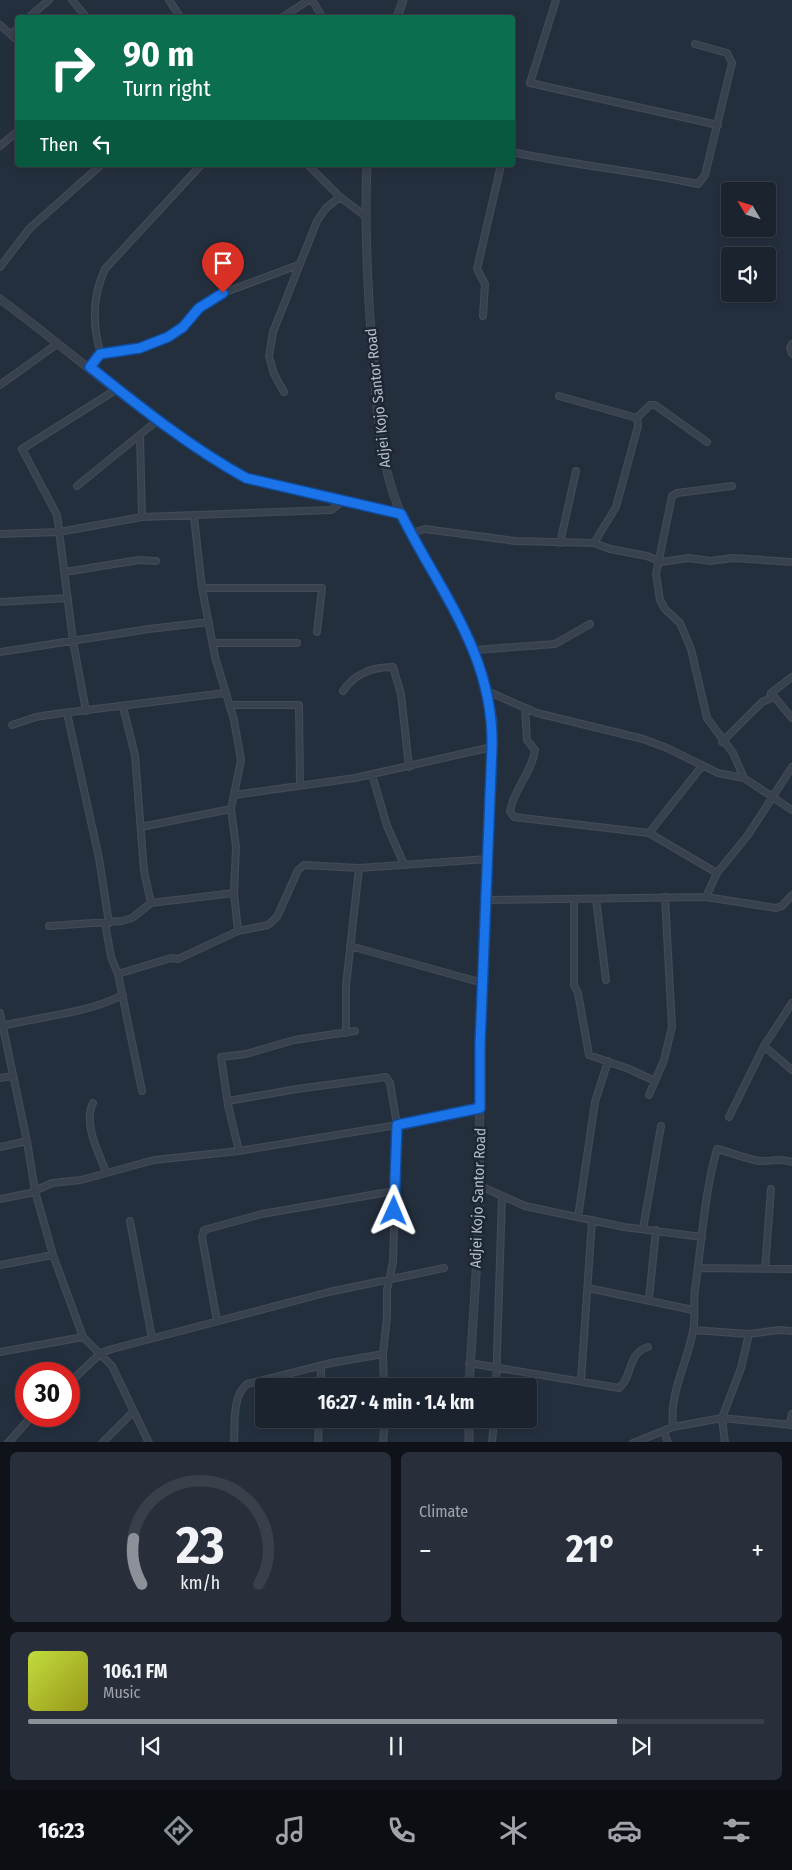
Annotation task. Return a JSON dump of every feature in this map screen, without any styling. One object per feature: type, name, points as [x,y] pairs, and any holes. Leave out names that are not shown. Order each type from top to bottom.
[{"type":"street","points":[[32,15],[50,0]]},
{"type":"street","points":[[72,0],[84,15]]},
{"type":"street","points":[[169,0],[179,15]]},
{"type":"street","points":[[286,15],[310,0],[321,15]]},
{"type":"street","points":[[398,15],[403,0]]},
{"type":"street","points":[[556,0],[530,83],[718,125]]},
{"type":"street","points":[[0,25],[15,38]]},
{"type":"street","points":[[11,34],[15,31]]},
{"type":"street","points":[[515,153],[635,171],[698,184],[705,175],[732,63],[727,53],[695,44]]},
{"type":"street","points":[[0,146],[15,134]]},
{"type":"street","points":[[0,267],[30,228],[99,167]]},
{"type":"street","points":[[100,354],[93,311],[98,283],[105,270],[199,167]]},
{"type":"street","points":[[310,167],[340,197],[364,215]]},
{"type":"street","name":"Adjei Kojo Santor Road","points":[[367,167],[364,215],[366,283],[379,428],[386,471],[401,514],[475,650],[488,692],[493,721],[483,983],[480,1186],[469,1378]]},
{"type":"street","points":[[483,316],[485,284],[477,269],[501,167]]},
{"type":"street","points":[[284,392],[274,374],[269,356],[273,332],[317,221],[326,208],[340,197]]},
{"type":"street","points":[[90,367],[100,354],[140,348],[168,337],[183,327],[199,308],[223,293],[298,265]]},
{"type":"street","points":[[0,299],[158,420],[225,466],[246,478],[401,514]]},
{"type":"street","points":[[0,385],[57,344]]},
{"type":"street","points":[[792,344],[790,348],[792,354]]},
{"type":"street","points":[[86,711],[73,641],[57,515],[22,449],[117,389]]},
{"type":"street","points":[[559,396],[637,418]]},
{"type":"street","points":[[637,418],[650,405],[655,405],[707,442]]},
{"type":"street","points":[[594,543],[616,507],[638,426],[637,418]]},
{"type":"street","points":[[77,486],[158,420]]},
{"type":"street","points":[[140,435],[142,517]]},
{"type":"street","points":[[560,544],[576,471]]},
{"type":"street","points":[[732,486],[677,492],[672,496],[661,562],[656,574],[660,600],[665,609],[686,633],[707,718],[722,742],[733,754],[744,778],[792,810]]},
{"type":"street","points":[[0,534],[59,532],[142,517],[331,510],[343,501]]},
{"type":"street","points":[[194,516],[208,622],[225,693],[234,720],[241,760],[231,809],[236,847],[234,893],[238,931]]},
{"type":"street","points":[[411,533],[425,530],[515,542],[594,543],[610,549],[647,556],[661,562],[689,558],[710,561],[733,558],[792,562]]},
{"type":"street","points":[[65,572],[139,560],[156,561]]},
{"type":"street","points":[[202,588],[322,588],[317,632]]},
{"type":"street","points":[[0,602],[68,598]]},
{"type":"street","points":[[0,652],[208,622]]},
{"type":"street","points":[[475,650],[555,644],[590,624]]},
{"type":"street","points":[[213,644],[296,643]]},
{"type":"street","points":[[343,691],[357,676],[370,669],[393,667],[401,694],[409,767]]},
{"type":"street","points":[[722,742],[759,704],[769,699],[771,693],[792,677]]},
{"type":"street","points":[[488,692],[525,708],[643,739],[702,766],[732,777],[744,778]]},
{"type":"street","points":[[12,725],[36,717],[225,693]]},
{"type":"street","points":[[771,693],[792,718]]},
{"type":"street","points":[[229,705],[299,705],[300,784]]},
{"type":"street","points":[[123,707],[135,755],[144,871],[151,903]]},
{"type":"street","points":[[525,708],[527,740],[535,750],[534,760],[512,803],[510,811],[514,817],[649,833],[717,873]]},
{"type":"street","points":[[67,713],[99,858],[111,956],[123,995],[142,1091]]},
{"type":"street","points":[[234,795],[372,774],[492,747]]},
{"type":"street","points":[[649,833],[702,766]]},
{"type":"street","points":[[706,897],[717,873],[748,835],[792,767]]},
{"type":"street","points":[[372,774],[387,826],[404,864]]},
{"type":"street","points":[[142,827],[231,809]]},
{"type":"street","points":[[118,974],[171,958],[178,959],[238,931],[272,922],[277,917],[298,870],[304,865],[359,868],[487,859]]},
{"type":"street","points":[[346,1033],[346,986],[359,868]]},
{"type":"street","points":[[49,926],[107,923],[132,918],[151,903],[234,893]]},
{"type":"street","points":[[486,900],[706,897],[776,908],[782,906],[792,896]]},
{"type":"street","points":[[649,1095],[664,1060],[672,1027],[665,897]]},
{"type":"street","points":[[574,899],[574,986],[578,993],[589,1055],[654,1081]]},
{"type":"street","points":[[596,899],[606,980]]},
{"type":"street","points":[[350,946],[483,983]]},
{"type":"street","points":[[2,1026],[21,1020],[86,1010],[100,1006],[123,995]]},
{"type":"street","points":[[729,1117],[764,1046],[792,1002]]},
{"type":"street","points":[[0,1014],[27,1141],[34,1191],[53,1256],[83,1337],[101,1353],[120,1380],[133,1412],[149,1442]]},
{"type":"street","points":[[240,1150],[228,1101],[222,1057],[246,1054],[294,1040],[346,1033],[355,1030]]},
{"type":"street","points":[[764,1046],[792,1070]]},
{"type":"street","points":[[578,1217],[595,1102],[608,1061]]},
{"type":"street","points":[[0,1078],[12,1076]]},
{"type":"street","points":[[228,1101],[297,1089],[386,1077],[390,1083],[397,1125],[393,1256],[389,1279],[383,1354],[384,1378]]},
{"type":"street","points":[[93,1103],[89,1112],[89,1122],[106,1172]]},
{"type":"street","points":[[0,1199],[34,1191],[52,1184],[81,1180],[106,1172],[170,1158],[240,1150],[397,1125],[480,1108]]},
{"type":"street","points":[[643,1229],[661,1126]]},
{"type":"street","points":[[0,1148],[27,1141]]},
{"type":"street","points":[[673,1427],[673,1401],[694,1330],[693,1310],[707,1183],[716,1149],[750,1159],[763,1161],[779,1158],[792,1162]]},
{"type":"street","points":[[480,1186],[525,1206],[624,1227],[702,1237]]},
{"type":"street","points":[[765,1269],[771,1189]]},
{"type":"street","points":[[216,1322],[202,1237],[204,1230],[262,1214],[394,1191]]},
{"type":"street","points":[[496,1378],[502,1196]]},
{"type":"street","points":[[581,1381],[592,1220]]},
{"type":"street","points":[[130,1221],[152,1338]]},
{"type":"street","points":[[649,1299],[656,1230]]},
{"type":"street","points":[[0,1265],[53,1256]]},
{"type":"street","points":[[80,1373],[101,1353],[152,1338],[329,1292],[444,1268]]},
{"type":"street","points":[[699,1268],[792,1269]]},
{"type":"street","points":[[588,1288],[649,1299],[693,1310]]},
{"type":"street","points":[[694,1330],[750,1334],[779,1330],[792,1331]]},
{"type":"street","points":[[725,1442],[722,1418],[741,1368],[750,1334]]},
{"type":"street","points":[[0,1352],[83,1337]]},
{"type":"street","points":[[469,1363],[618,1388],[623,1384],[637,1353],[648,1347]]},
{"type":"street","points":[[234,1442],[237,1401],[241,1389],[248,1384],[321,1366],[383,1354]]},
{"type":"street","points":[[320,1378],[321,1366]]},
{"type":"street","points":[[102,1442],[133,1412]]},
{"type":"street","points":[[633,1442],[664,1432],[673,1427],[722,1418],[790,1425],[792,1414]]},
{"type":"street","points":[[8,1442],[22,1427]]},
{"type":"street","points":[[318,1442],[319,1428]]},
{"type":"street","points":[[384,1428],[384,1442]]},
{"type":"street","points":[[469,1428],[469,1442]]},
{"type":"street","points":[[492,1442],[493,1428]]},
{"type":"street","points":[[664,1432],[668,1442]]},
{"type":"route","points":[[223,293],[199,308],[183,327],[168,337],[140,348],[100,354],[90,367],[158,420],[225,466],[246,478],[401,514],[475,650],[486,681],[493,721],[480,1045],[480,1108],[397,1125],[394,1211]]}]
